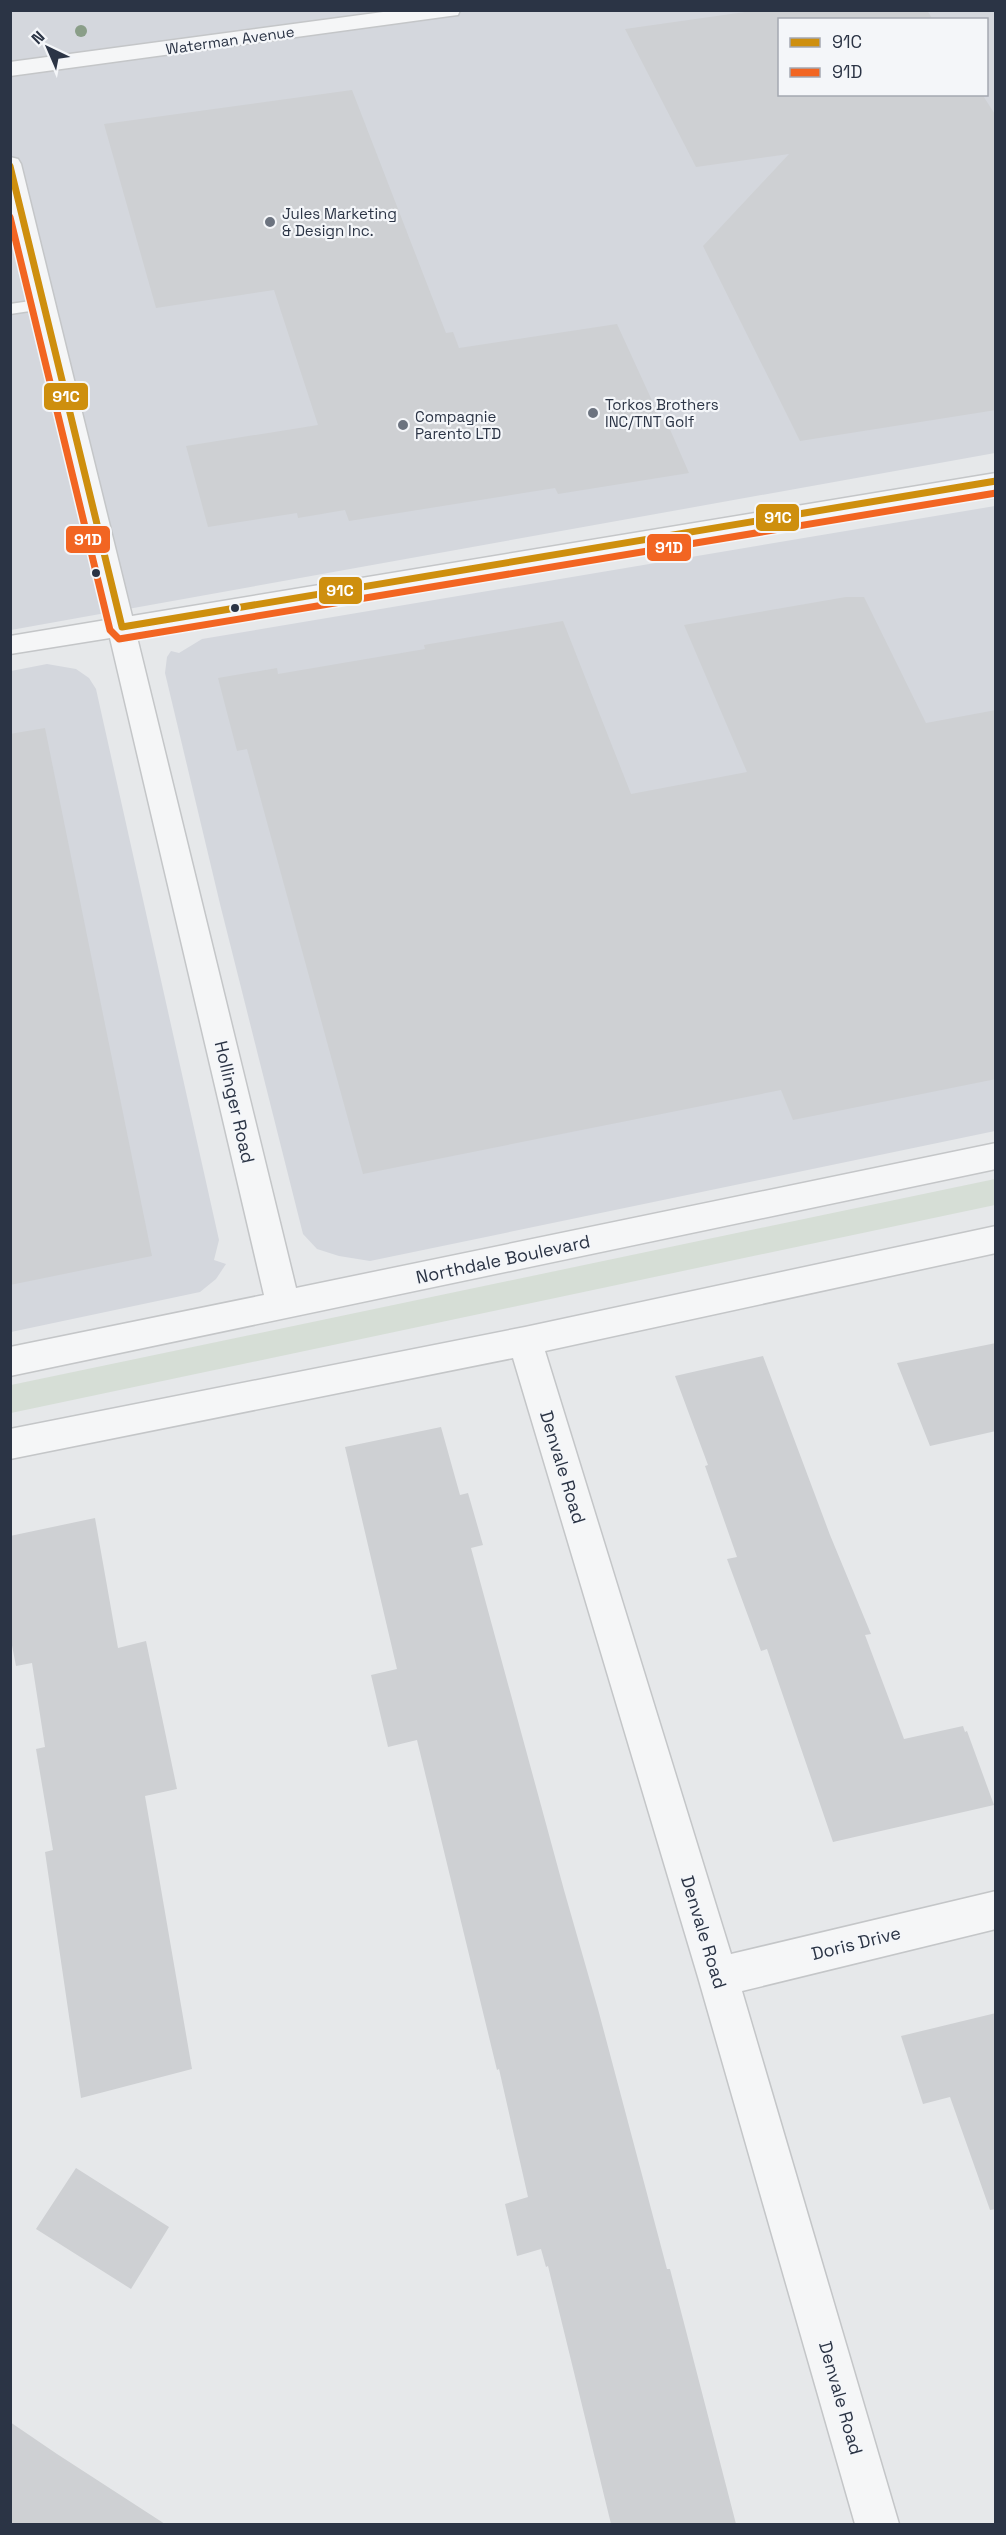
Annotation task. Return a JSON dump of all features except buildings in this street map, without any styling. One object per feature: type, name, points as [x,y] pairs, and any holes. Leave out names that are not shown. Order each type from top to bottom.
[{"type":"street","name":"Waterman Avenue","points":[[10,69],[450,10]]},
{"type":"street","name":"Hollinger Road","points":[[10,164],[283,1305]]},
{"type":"street","points":[[10,645],[996,481]]},
{"type":"street","name":"Northdale Boulevard","points":[[10,1362],[996,1156]]},
{"type":"street","points":[[10,1444],[525,1341],[996,1239]]},
{"type":"street","name":"Denvale Road","points":[[525,1341],[718,1977],[878,2524]]},
{"type":"street","name":"Doris Drive","points":[[718,1977],[996,1910]]},
{"type":"lane","points":[[10,309],[45,304]]},
{"type":"shaded area","points":[[11,11],[995,11],[995,453],[11,630]]},
{"type":"shaded area","points":[[995,506],[995,1131],[370,1261],[339,1256],[317,1249],[303,1234],[220,904],[165,673],[167,657],[171,651],[179,653],[202,639]]},
{"type":"shaded area","points":[[47,664],[76,669],[89,678],[96,689],[219,1240],[214,1260],[226,1264],[216,1279],[200,1292],[11,1332],[11,671]]},
{"type":"shaded area","points":[[995,1179],[995,1205],[11,1413],[11,1385]]},
{"type":"transit line","name":"91C","points":[[10,166],[122,627]]},
{"type":"transit line","name":"91D","points":[[10,217],[110,630],[119,639],[996,493]]},
{"type":"transit line","name":"91C","points":[[122,627],[996,481]]},
{"type":"place","name":"Jules Marketing & Design Inc.","points":[[270,222]]},
{"type":"place","name":"Torkos Brothers INC/TNT Golf","points":[[593,413]]},
{"type":"place","name":"Compagnie Parento LTD","points":[[403,425]]}]
